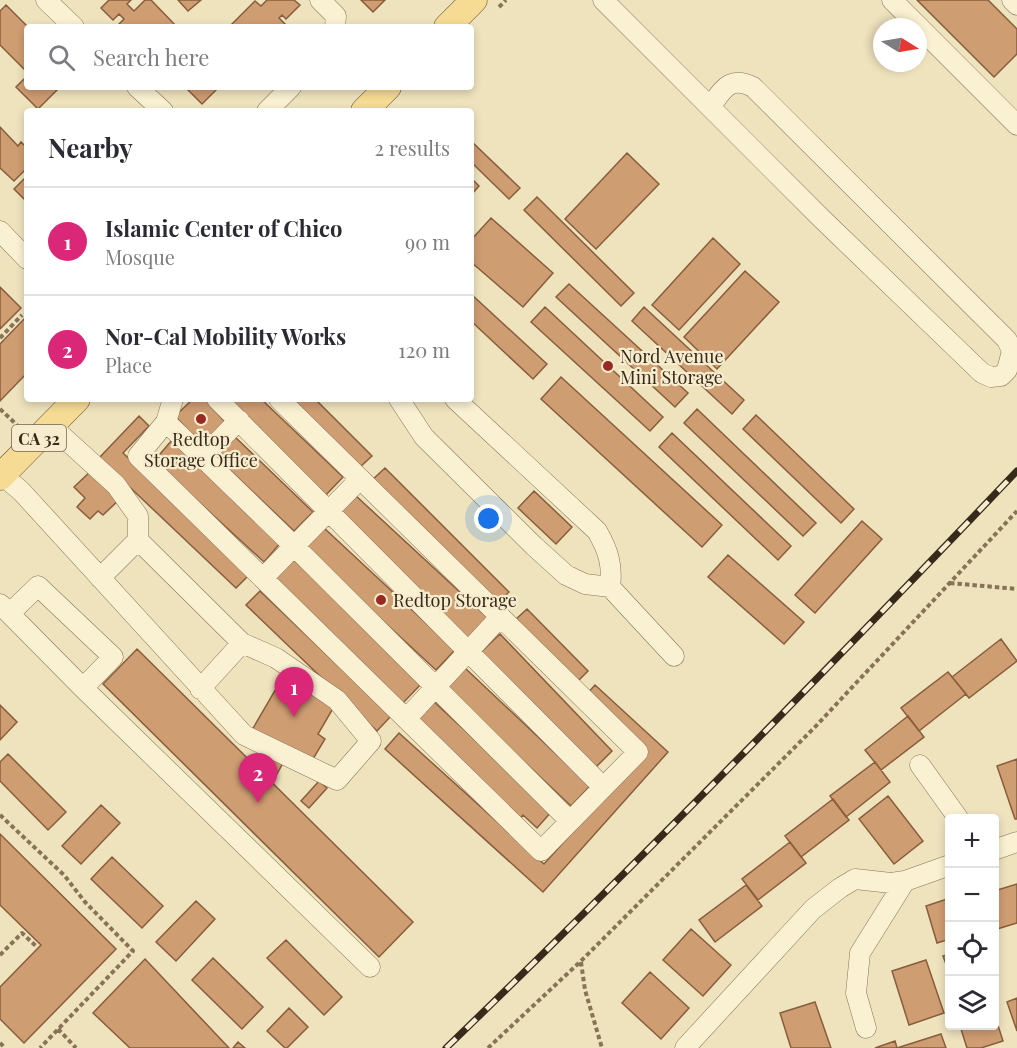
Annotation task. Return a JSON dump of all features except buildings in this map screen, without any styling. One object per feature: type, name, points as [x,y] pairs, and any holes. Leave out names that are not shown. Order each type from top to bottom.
[{"type":"main road","points":[[450,24],[474,0]]},
{"type":"main road","points":[[366,108],[381,90]]},
{"type":"main road","name":"CA 32","points":[[1,476],[74,402]]},
{"type":"lane","points":[[46,0],[71,24]]},
{"type":"lane","points":[[320,0],[336,16],[335,24]]},
{"type":"lane","points":[[603,0],[710,107],[829,226],[982,373],[991,377],[1001,376],[1007,370],[1012,351],[1007,340],[753,87],[743,82],[734,82],[726,86],[710,107]]},
{"type":"lane","points":[[892,0],[1017,125]]},
{"type":"lane","points":[[1012,0],[1017,4]]},
{"type":"lane","points":[[140,90],[160,108]]},
{"type":"lane","points":[[270,108],[288,90]]},
{"type":"lane","points":[[0,231],[24,256]]},
{"type":"lane","points":[[172,402],[166,422],[138,456],[541,851],[638,752],[282,402]]},
{"type":"lane","points":[[220,402],[603,787]]},
{"type":"lane","points":[[401,402],[424,437],[558,568],[566,575],[585,584],[610,587],[674,656]]},
{"type":"lane","points":[[458,402],[597,531],[607,549],[612,572],[610,587]]},
{"type":"lane","points":[[203,457],[239,420]]},
{"type":"lane","points":[[166,422],[570,821]]},
{"type":"lane","points":[[51,426],[116,485],[138,516],[138,540],[100,578]]},
{"type":"lane","points":[[1,476],[21,491],[244,735],[337,780],[370,741],[337,700],[276,658],[242,643],[138,540]]},
{"type":"lane","points":[[263,578],[360,479]]},
{"type":"lane","points":[[83,688],[113,657],[38,586],[5,608],[83,688],[370,967]]},
{"type":"lane","points":[[406,719],[500,617]]},
{"type":"lane","points":[[200,689],[242,643]]},
{"type":"lane","points":[[920,765],[954,814]]},
{"type":"lane","points":[[999,848],[1017,842]]},
{"type":"lane","points":[[687,1047],[813,909],[840,888],[855,879],[891,883],[905,881],[945,867]]},
{"type":"lane","points":[[866,1028],[856,993],[860,953],[905,881]]},
{"type":"path","points":[[499,7],[507,0]]},
{"type":"path","points":[[0,338],[22,315]]},
{"type":"path","points":[[0,409],[17,425]]},
{"type":"path","points":[[488,1048],[580,962],[814,728],[1017,511]]},
{"type":"path","points":[[950,583],[1017,589]]},
{"type":"path","points":[[0,815],[64,875],[85,902],[133,951],[40,1048]]},
{"type":"path","points":[[0,955],[22,933],[38,948]]},
{"type":"path","points":[[580,962],[585,990],[602,1048]]},
{"type":"path","points":[[58,1029],[76,1048]]},
{"type":"path","points":[[0,1043],[5,1048]]},
{"type":"railway","points":[[446,1048],[734,762],[1017,471]]},
{"type":"place","name":"Nord Avenue Mini Storage","points":[[608,366]]},
{"type":"place","name":"Redtop Storage Office","points":[[201,419]]},
{"type":"place","name":"Redtop Storage","points":[[381,600]]},
{"type":"place","name":"Islamic Center of Chico","points":[[294,717]]},
{"type":"place","name":"Nor-Cal Mobility Works","points":[[258,803]]}]
